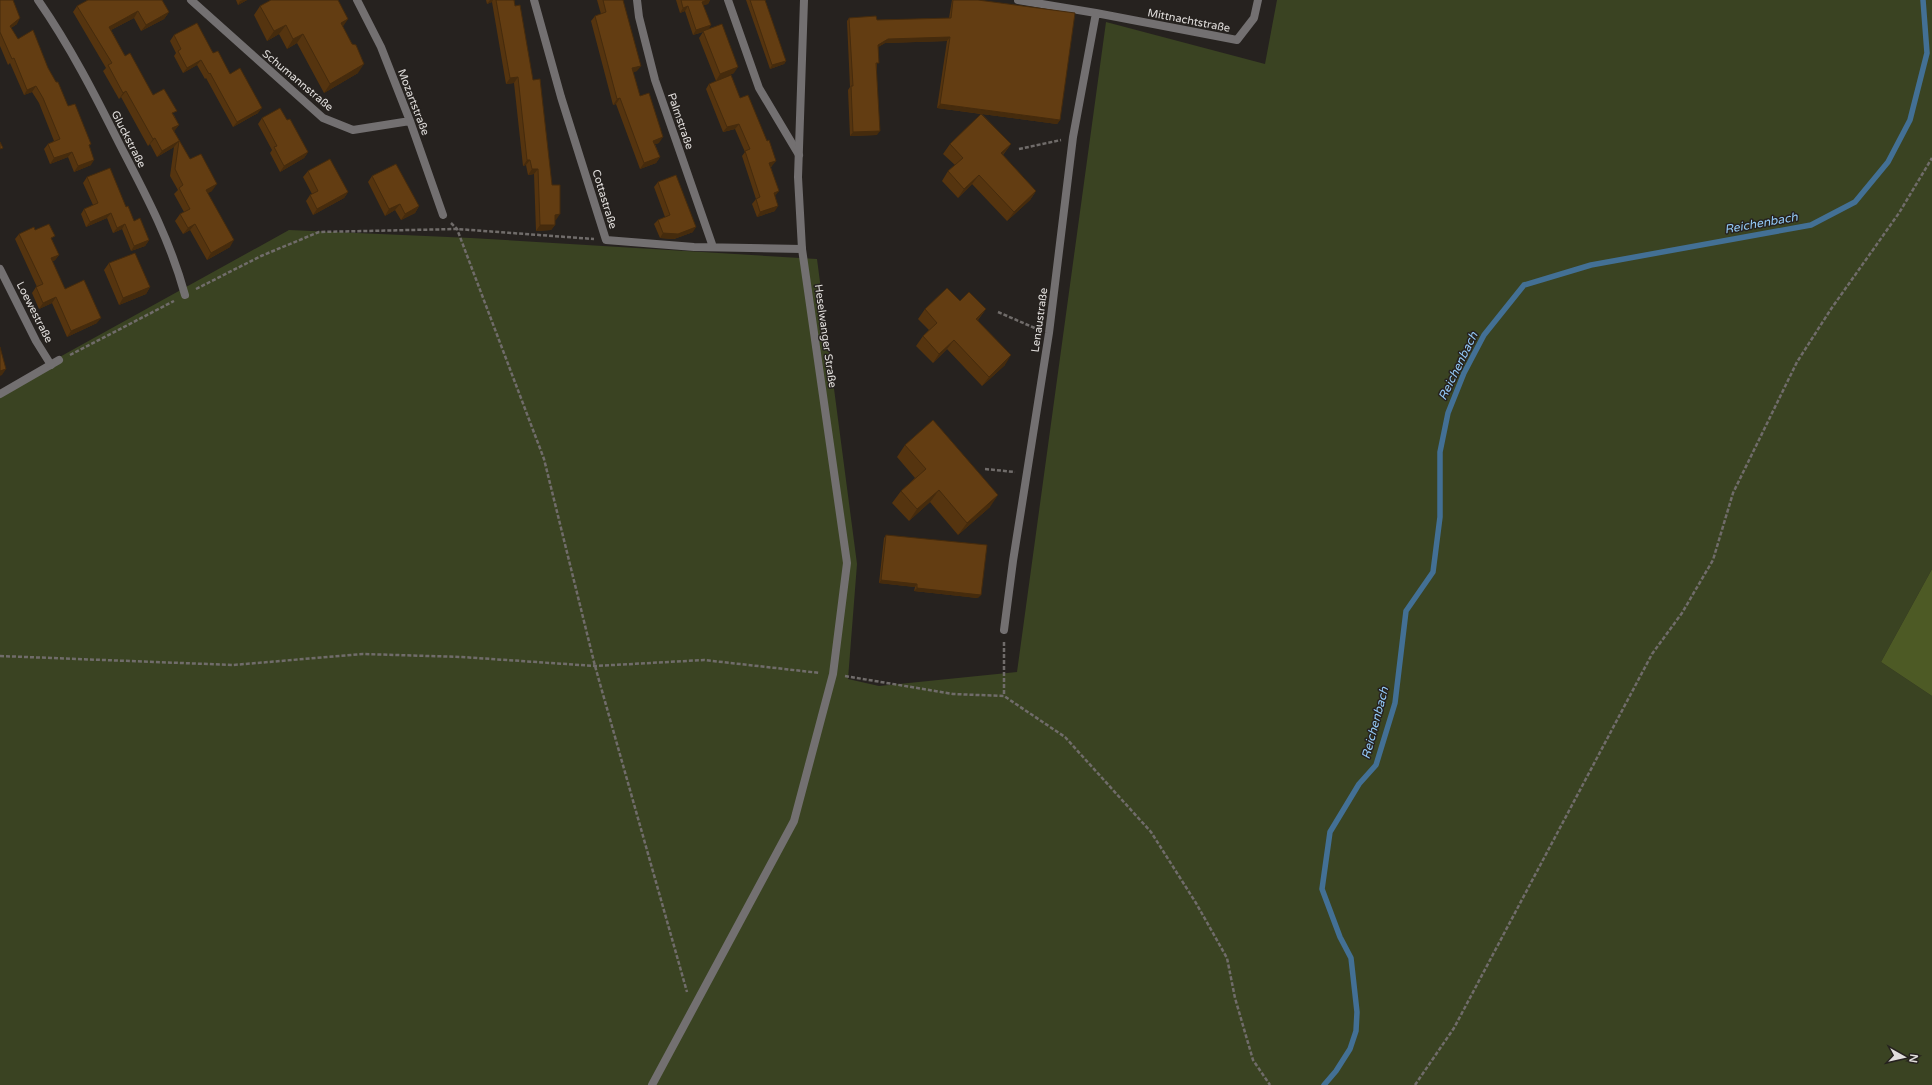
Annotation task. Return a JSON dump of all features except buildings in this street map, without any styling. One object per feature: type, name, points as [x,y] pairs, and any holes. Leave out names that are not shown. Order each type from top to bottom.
[{"type":"street","name":"Gluckstraße","points":[[38,0],[56,25],[84,75],[161,224],[176,262],[185,295]]},
{"type":"street","name":"Schumannstraße","points":[[191,0],[323,118],[354,130],[410,121]]},
{"type":"street","name":"Mozartstraße","points":[[357,0],[381,47],[410,121],[443,215]]},
{"type":"street","name":"Cottastraße","points":[[534,0],[606,240],[694,247],[713,246],[802,249]]},
{"type":"street","name":"Palmstraße","points":[[637,0],[639,17],[655,80],[713,246]]},
{"type":"street","points":[[728,0],[759,88],[799,155]]},
{"type":"street","name":"Heselwanger Straße","points":[[652,1085],[794,821],[833,674],[847,563],[802,249],[798,177],[804,0]]},
{"type":"street","name":"Mittnachtstraße","points":[[1018,0],[1096,13],[1237,40],[1254,18],[1258,0]]},
{"type":"street","name":"Lenaustraße","points":[[1004,630],[1013,561],[1049,333],[1073,137],[1096,13]]},
{"type":"street","name":"Loewestraße","points":[[0,269],[36,341],[51,365]]},
{"type":"street","points":[[0,394],[59,360]]},
{"type":"path","points":[[1019,149],[1073,137]]},
{"type":"path","points":[[1415,1085],[1454,1028],[1652,654],[1682,613],[1713,560],[1733,493],[1797,362],[1831,309],[1899,213],[1932,158]]},
{"type":"path","points":[[457,229],[544,459],[595,666],[687,991],[694,1007]]},
{"type":"path","points":[[59,360],[261,256],[319,232],[457,229],[606,240]]},
{"type":"path","points":[[998,312],[1049,333]]},
{"type":"path","points":[[985,469],[1027,473]]},
{"type":"path","points":[[1004,630],[1004,696]]},
{"type":"path","points":[[0,656],[233,665],[363,654],[462,657],[595,666],[704,660],[833,674],[953,694],[1004,696],[1065,737],[1151,832],[1196,904],[1227,958],[1235,998],[1253,1060],[1270,1085]]},
{"type":"green space","points":[[1277,0],[1932,0],[1932,569],[1881,662],[1932,696],[1932,1085],[0,1085],[0,390],[289,230],[471,238],[817,259],[857,564],[848,679],[879,686],[1017,672],[1106,22],[1265,64]]},
{"type":"green space","points":[[1932,569],[1932,696],[1881,662]]},
{"type":"waterway","name":"Reichenbach","points":[[1324,1085],[1336,1071],[1350,1049],[1356,1031],[1357,1012],[1351,958],[1340,937],[1322,889],[1330,832],[1359,784],[1376,765],[1395,703],[1406,611],[1433,572],[1440,517],[1440,452],[1448,413],[1464,373],[1484,335],[1524,285],[1591,265],[1811,225],[1855,202],[1888,162],[1910,120],[1927,53],[1923,0]]}]
